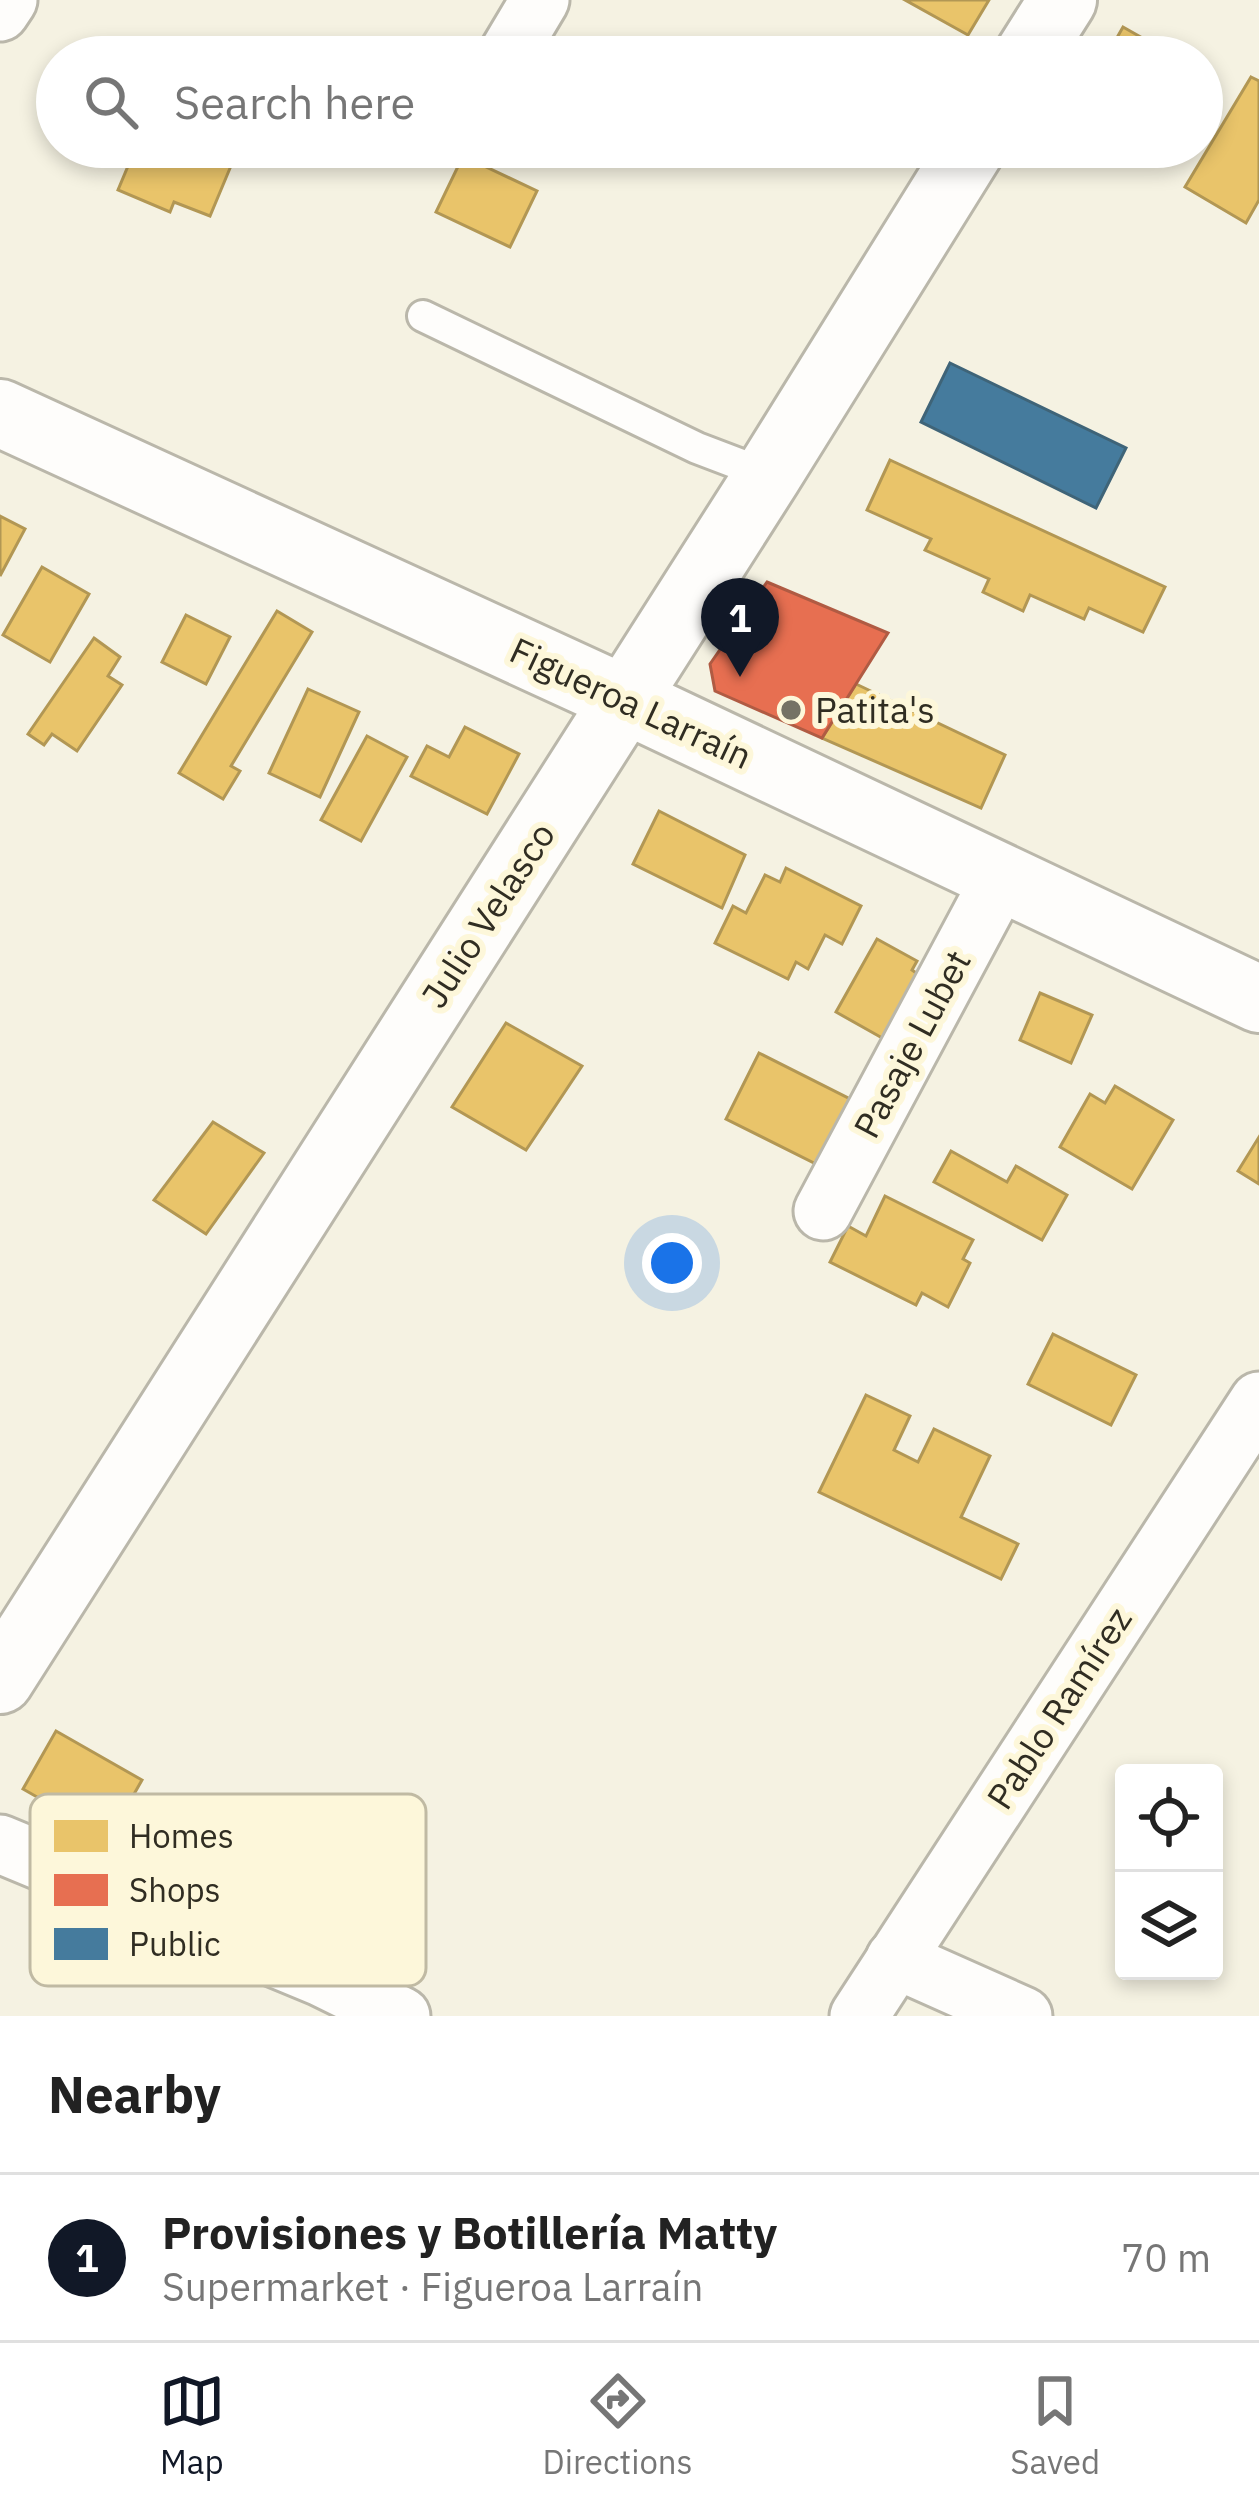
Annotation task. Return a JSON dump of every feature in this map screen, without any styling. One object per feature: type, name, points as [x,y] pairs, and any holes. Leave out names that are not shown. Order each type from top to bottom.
[{"type":"main road","points":[[1041,36],[1063,0]]},
{"type":"main road","name":"Julio Velasco","points":[[0,1680],[626,700],[958,168]]},
{"type":"main road","name":"Figueroa Larraín","points":[[0,413],[626,700],[1259,999]]},
{"type":"street","points":[[0,12],[8,0]]},
{"type":"street","points":[[519,36],[540,0]]},
{"type":"street","name":"Pasaje Lubet","points":[[823,1211],[1002,876]]},
{"type":"street","name":"Pablo Ramírez","points":[[859,2016],[1259,1401]]},
{"type":"street","points":[[0,1844],[30,1859]]},
{"type":"street","points":[[895,1959],[1024,2016]]},
{"type":"street","points":[[310,1997],[401,2016]]},
{"type":"lane","points":[[423,316],[698,448],[768,475]]},
{"type":"building: Homes","points":[[905,0],[989,0],[968,35]]},
{"type":"building: Homes","points":[[1123,27],[1139,36],[1118,36]]},
{"type":"building: Homes","points":[[1251,77],[1259,81],[1259,200],[1246,223],[1185,187],[1196,168],[1223,168],[1223,124]]},
{"type":"building: Homes","points":[[127,168],[230,168],[210,216],[174,202],[170,212],[118,190]]},
{"type":"building: Homes","points":[[457,168],[488,168],[537,191],[510,247],[436,212]]},
{"type":"building: Homes","points":[[890,460],[1165,587],[1143,632],[1089,608],[1084,619],[1030,595],[1023,611],[983,592],[989,579],[925,550],[931,539],[867,510]]},
{"type":"building: Homes","points":[[0,516],[25,529],[0,576]]},
{"type":"building: Homes","points":[[42,567],[89,594],[50,662],[3,635]]},
{"type":"building: Homes","points":[[277,611],[312,632],[231,766],[240,771],[223,799],[179,773]]},
{"type":"building: Homes","points":[[186,615],[230,637],[206,684],[162,662]]},
{"type":"building: Homes","points":[[94,638],[120,657],[108,676],[122,685],[77,751],[52,734],[44,745],[28,734]]},
{"type":"building: Homes","points":[[856,684],[1005,755],[981,808],[822,738]]},
{"type":"building: Homes","points":[[308,689],[359,712],[320,797],[269,773]]},
{"type":"building: Homes","points":[[465,727],[519,754],[487,814],[411,776],[427,746],[449,757]]},
{"type":"building: Homes","points":[[367,736],[407,757],[361,841],[321,820]]},
{"type":"building: Homes","points":[[659,811],[745,855],[722,908],[633,864]]},
{"type":"building: Homes","points":[[786,868],[861,906],[842,944],[825,935],[808,969],[796,962],[788,979],[715,943],[733,906],[746,913],[765,875],[780,882]]},
{"type":"building: Homes","points":[[877,939],[917,961],[912,970],[919,975],[884,1039],[836,1012]]},
{"type":"building: Homes","points":[[1040,993],[1092,1015],[1071,1063],[1020,1040]]},
{"type":"building: Homes","points":[[506,1023],[582,1066],[526,1150],[452,1107]]},
{"type":"building: Homes","points":[[759,1053],[862,1105],[828,1170],[726,1119]]},
{"type":"building: Homes","points":[[1115,1086],[1173,1120],[1132,1189],[1060,1147],[1090,1094],[1105,1103]]},
{"type":"building: Homes","points":[[213,1122],[264,1153],[206,1234],[154,1200]]},
{"type":"building: Homes","points":[[1259,1137],[1259,1184],[1238,1171]]},
{"type":"building: Homes","points":[[951,1151],[1007,1182],[1016,1166],[1067,1195],[1042,1240],[934,1182]]},
{"type":"building: Homes","points":[[885,1196],[973,1240],[963,1259],[970,1263],[948,1307],[922,1293],[916,1305],[830,1262],[848,1226],[866,1236]]},
{"type":"building: Homes","points":[[1053,1334],[1136,1375],[1111,1425],[1028,1384]]},
{"type":"building: Homes","points":[[866,1395],[910,1416],[894,1450],[918,1462],[934,1429],[990,1456],[961,1517],[1018,1544],[1001,1579],[819,1492]]},
{"type":"building: Homes","points":[[56,1731],[142,1780],[134,1794],[32,1794],[23,1789]]},
{"type":"building: Shops","points":[[767,582],[888,633],[822,738],[715,691],[710,664]]},
{"type":"building: Public","points":[[950,363],[1126,448],[1096,508],[921,422]]},
{"type":"place","name":"Provisiones y Botillería Matty","points":[[740,677]]},
{"type":"place","name":"Patita's","points":[[791,710]]}]
